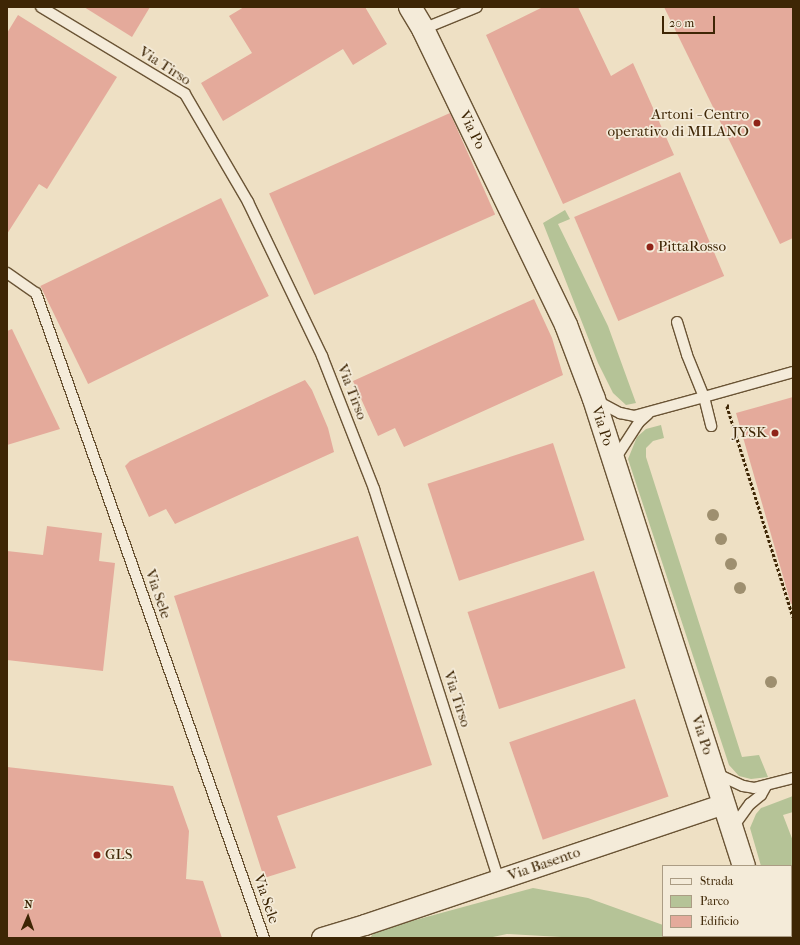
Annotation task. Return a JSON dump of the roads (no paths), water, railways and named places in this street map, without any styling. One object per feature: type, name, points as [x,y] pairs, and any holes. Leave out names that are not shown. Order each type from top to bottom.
[{"type":"street","name":"Via Po","points":[[410,7],[423,29],[566,325],[594,399],[744,865]]},
{"type":"street","name":"Via Basento","points":[[322,938],[360,932],[499,880],[724,804]]},
{"type":"lane","name":"Via Tirso","points":[[41,7],[186,94],[248,202],[322,356],[374,489],[499,880]]},
{"type":"lane","points":[[423,29],[462,7]]},
{"type":"lane","points":[[423,29],[477,7]]},
{"type":"lane","name":"Via Sele","points":[[7,273],[36,293],[264,938]]},
{"type":"lane","points":[[677,322],[687,354],[704,397],[711,426]]},
{"type":"lane","points":[[594,399],[620,413],[634,416],[648,414],[793,372]]},
{"type":"lane","points":[[614,461],[624,442],[639,422],[648,414]]},
{"type":"lane","points":[[714,773],[743,786],[754,788],[793,778]]},
{"type":"lane","points":[[732,828],[766,786]]},
{"type":"place","name":"Artoni - Centro operativo di MILANO","points":[[757,123]]},
{"type":"place","name":"PittaRosso","points":[[650,247]]},
{"type":"place","name":"JYSK","points":[[775,433]]},
{"type":"place","name":"GLS","points":[[97,855]]}]
